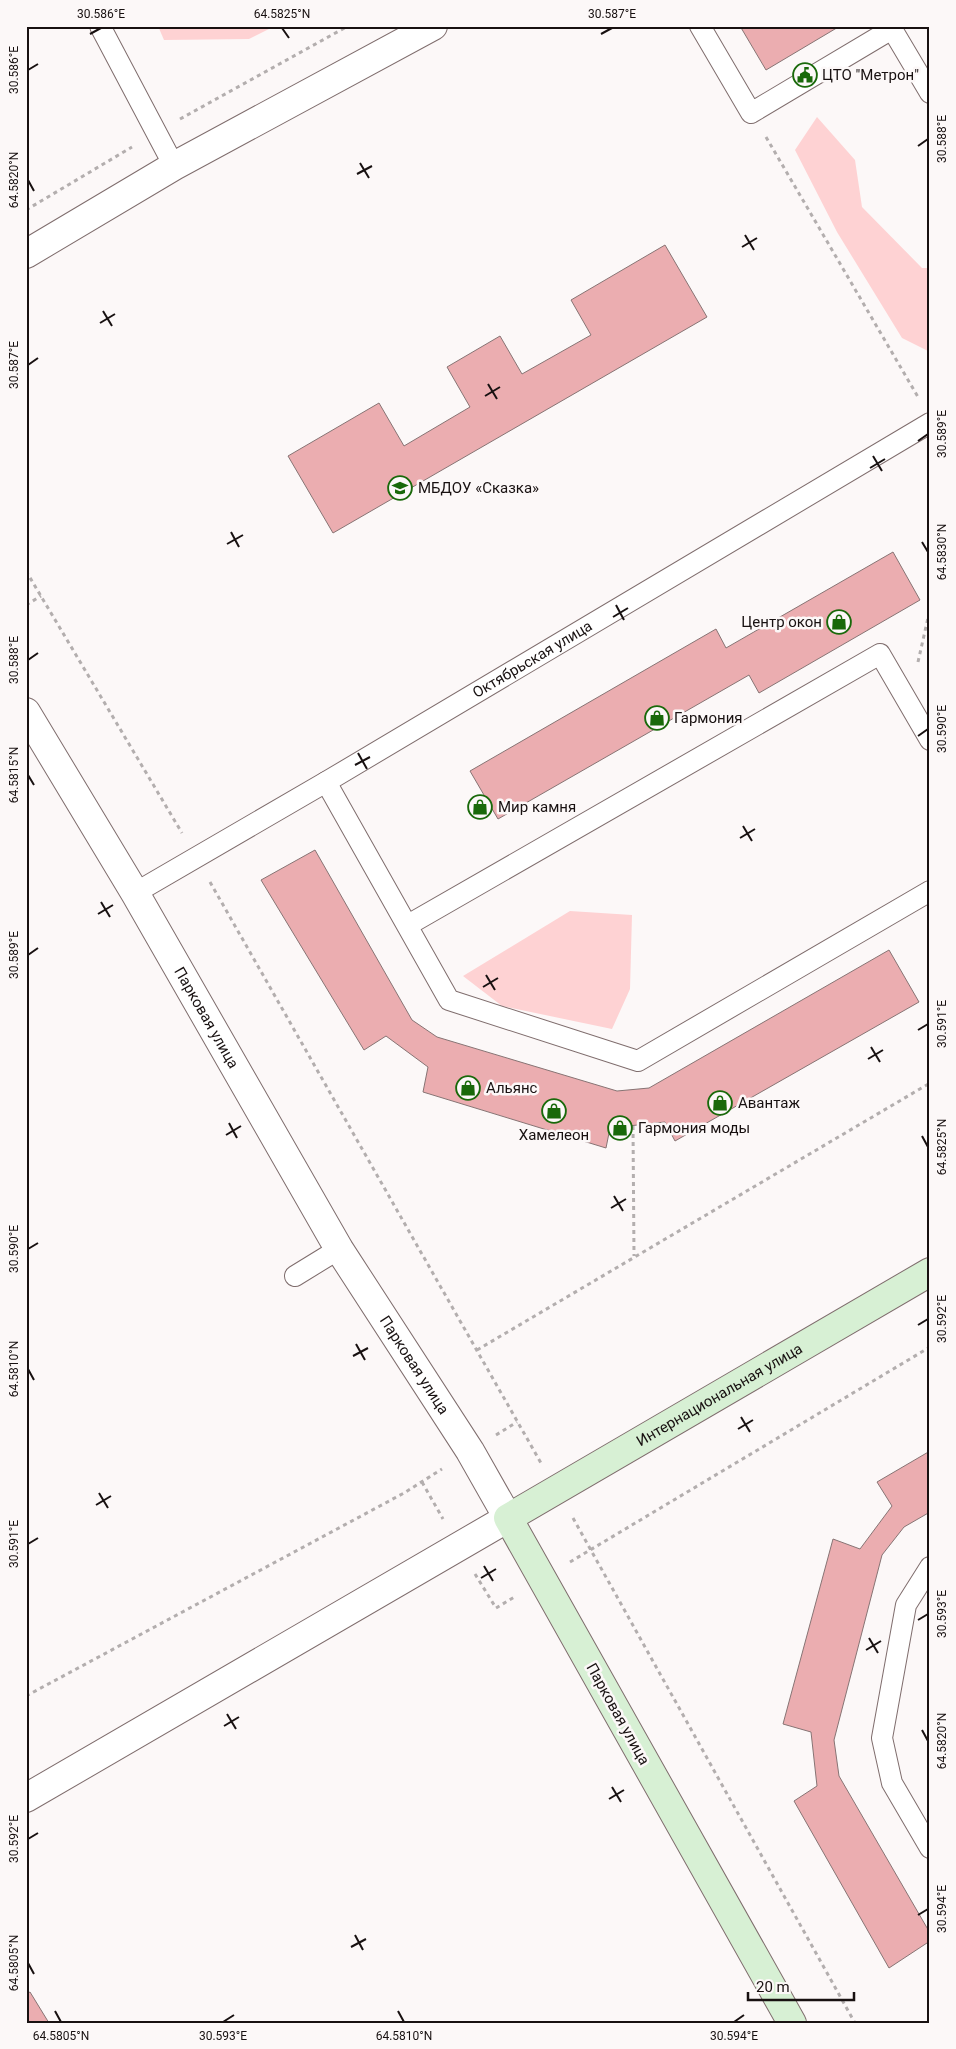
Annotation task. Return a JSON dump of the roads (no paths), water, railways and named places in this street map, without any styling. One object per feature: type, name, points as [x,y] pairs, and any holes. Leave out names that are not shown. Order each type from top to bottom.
[{"type":"main road","name":"Интернациональная улица","points":[[508,1518],[930,1272]]},
{"type":"main road","name":"Парковая улица","points":[[508,1518],[792,2023]]},
{"type":"street","points":[[26,254],[174,166],[433,26]]},
{"type":"street","name":"Парковая улица","points":[[26,712],[135,893],[339,1249],[470,1452],[508,1518]]},
{"type":"street","points":[[26,1798],[508,1518]]},
{"type":"lane","points":[[100,26],[174,166]]},
{"type":"lane","points":[[700,26],[751,112],[892,30],[930,93]]},
{"type":"lane","name":"Октябрьская улица","points":[[135,893],[326,782],[930,423]]},
{"type":"lane","points":[[408,925],[880,654],[930,740]]},
{"type":"lane","points":[[326,782],[449,1000],[638,1061],[930,891]]},
{"type":"lane","points":[[295,1276],[339,1249]]},
{"type":"lane","points":[[930,1567],[906,1605],[882,1738],[892,1784],[930,1848]]},
{"type":"place","name":"ЦТО \"Метрон\"","points":[[805,75]]},
{"type":"place","name":"МБДОУ «Сказка»","points":[[400,488]]},
{"type":"place","name":"Центр окон","points":[[839,622]]},
{"type":"place","name":"Гармония","points":[[657,718]]},
{"type":"place","name":"Мир камня","points":[[480,807]]},
{"type":"place","name":"Альянс","points":[[468,1088]]},
{"type":"place","name":"Авантаж","points":[[720,1103]]},
{"type":"place","name":"Хамелеон","points":[[554,1111]]},
{"type":"place","name":"Гармония моды","points":[[620,1128]]}]
